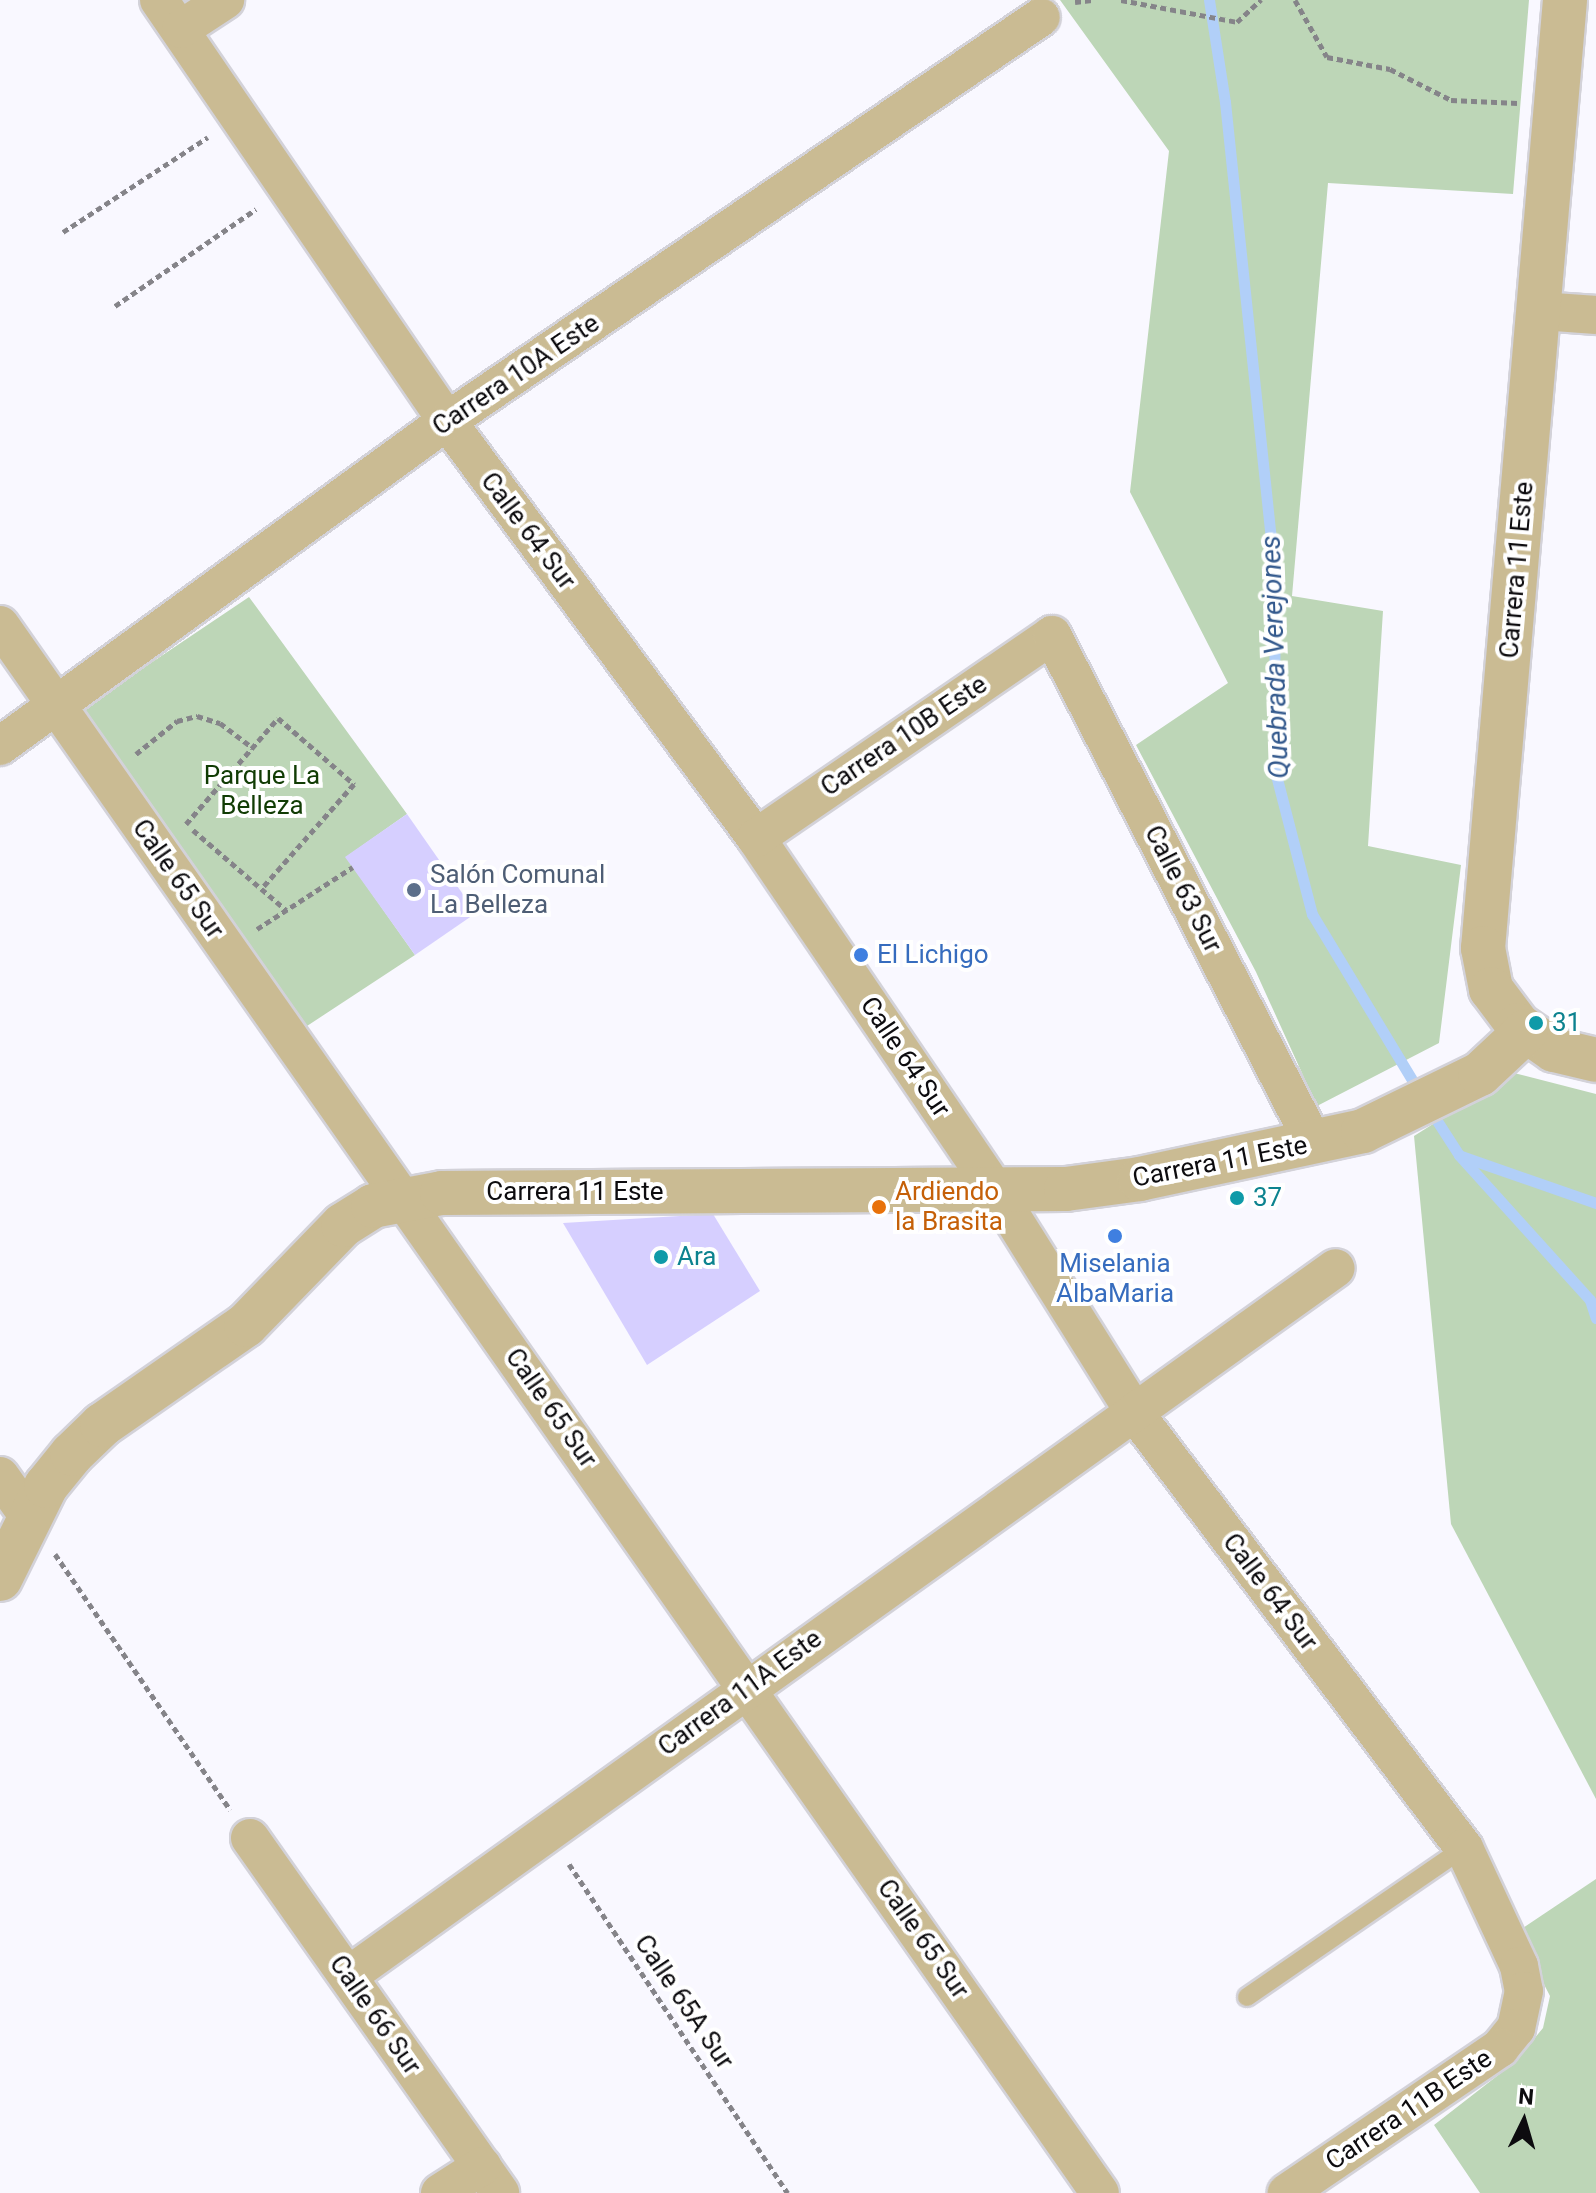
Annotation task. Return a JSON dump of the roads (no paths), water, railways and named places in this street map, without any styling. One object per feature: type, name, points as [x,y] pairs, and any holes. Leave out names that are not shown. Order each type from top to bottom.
[{"type":"street","points":[[170,14],[225,0]]},
{"type":"street","name":"Carrera 11 Este","points":[[0,1579],[46,1486],[102,1425],[246,1325],[343,1225],[404,1197],[995,1190],[1140,1179],[1363,1131],[1452,1091],[1503,1056],[1526,1031],[1491,989],[1483,948],[1565,0]]},
{"type":"street","name":"Calle 64 Sur","points":[[170,14],[236,119],[447,421],[756,838],[995,1190],[1134,1412],[1464,1848],[1519,1966],[1520,2016]]},
{"type":"street","name":"Carrera 10A Este","points":[[0,746],[447,421],[1041,17]]},
{"type":"street","points":[[1540,311],[1596,315]]},
{"type":"street","name":"Calle 65 Sur","points":[[0,625],[1100,2193]]},
{"type":"street","name":"Carrera 10B Este","points":[[756,838],[1052,635]]},
{"type":"street","name":"Calle 63 Sur","points":[[1052,635],[1314,1144]]},
{"type":"street","points":[[1526,1031],[1554,1050],[1596,1060]]},
{"type":"street","name":"Carrera 11A Este","points":[[348,1976],[747,1687],[1336,1268]]},
{"type":"street","points":[[0,1476],[29,1517]]},
{"type":"street","name":"Calle 66 Sur","points":[[250,1838],[491,2180]]},
{"type":"street","name":"Carrera 11B Este","points":[[1287,2193],[1500,2048],[1520,2016]]},
{"type":"street","points":[[440,2193],[491,2180]]},
{"type":"lane","points":[[1247,1997],[1464,1848]]},
{"type":"waterway","name":"Quebrada Verejones","points":[[1209,0],[1225,102],[1274,570],[1275,771],[1312,914],[1421,1095]]},
{"type":"waterway","name":"Quebrada Verejones","points":[[1430,1110],[1459,1155],[1590,1300],[1596,1318]]},
{"type":"waterway","points":[[1461,1156],[1596,1203]]},
{"type":"place","name":"Salón Comunal La Belleza","points":[[414,890]]},
{"type":"place","name":"El Lichigo","points":[[861,955]]},
{"type":"place","name":"31","points":[[1536,1023]]},
{"type":"place","name":"37","points":[[1237,1198]]},
{"type":"place","name":"Ardiendo la Brasita","points":[[879,1207]]},
{"type":"place","name":"Miselania AlbaMaria","points":[[1115,1236]]},
{"type":"place","name":"Ara","points":[[661,1257]]},
{"type":"park label","name":"Parque La Belleza","points":[[262,791]]}]
